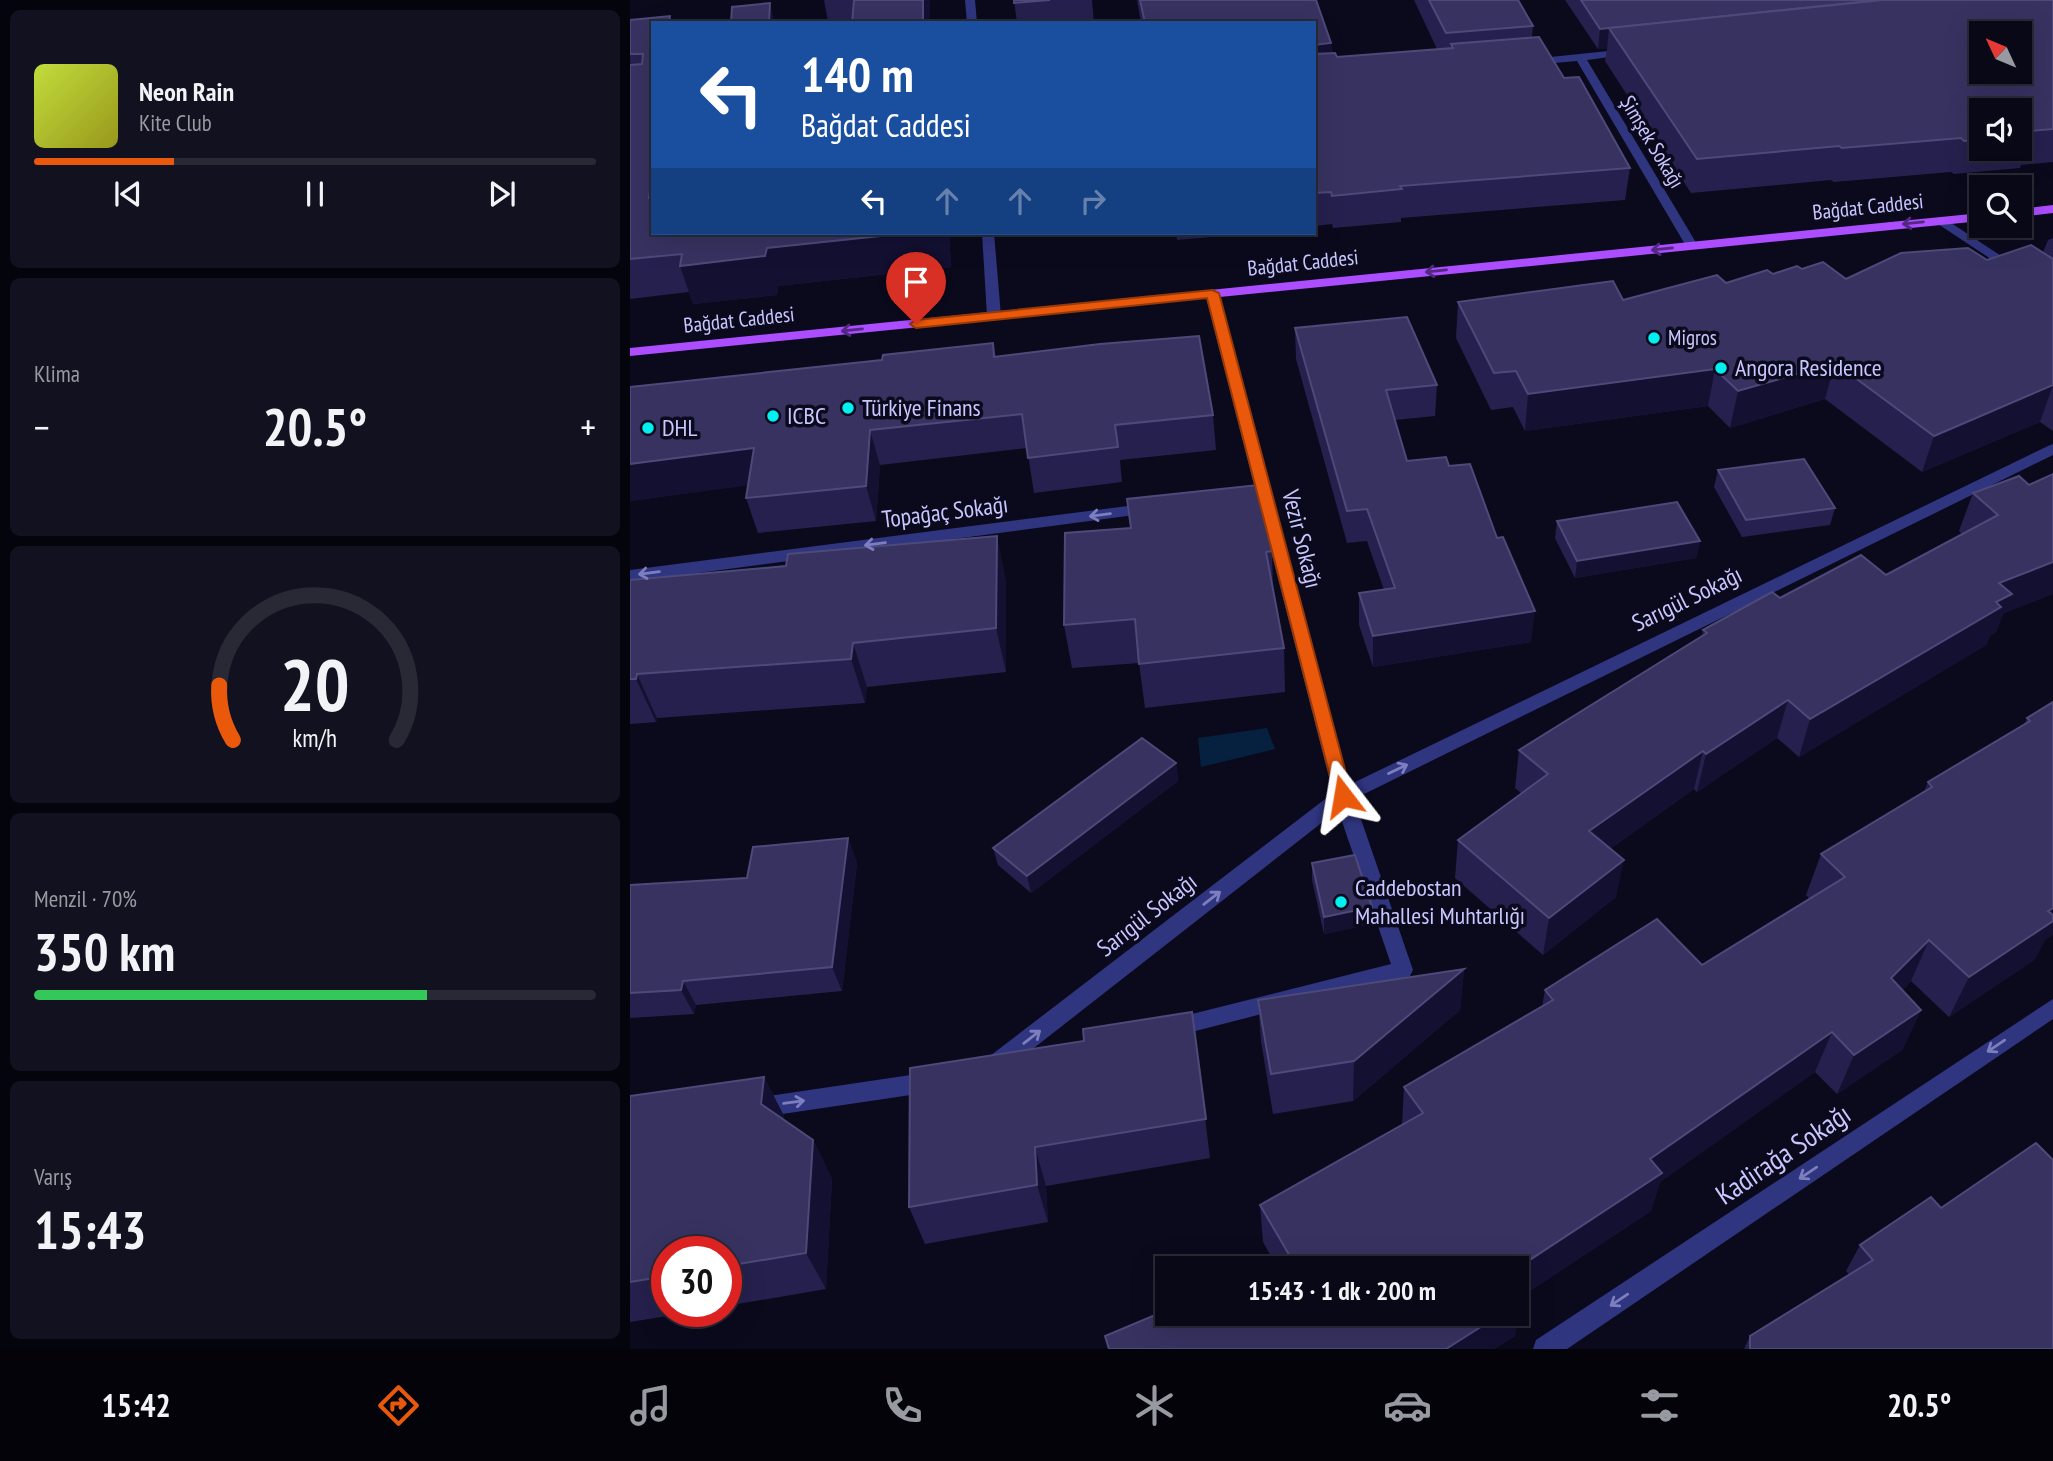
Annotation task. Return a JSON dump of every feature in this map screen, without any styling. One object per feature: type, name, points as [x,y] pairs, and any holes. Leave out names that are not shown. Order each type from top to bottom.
[{"type":"main road","points":[[2032,212],[2053,209]]},
{"type":"main road","name":"Bağdat Caddesi","points":[[630,352],[1969,218]]},
{"type":"street","points":[[970,0],[972,21]]},
{"type":"street","points":[[1513,63],[1635,52]]},
{"type":"street","name":"Şimşek Sokağı","points":[[1580,57],[1692,246]]},
{"type":"street","points":[[1942,220],[2053,296]]},
{"type":"street","points":[[988,235],[994,316]]},
{"type":"street","name":"Vezir Sokağı","points":[[1212,293],[1258,495],[1343,796]]},
{"type":"street","name":"Sarıgül Sokağı","points":[[1035,1062],[982,1075],[1343,796],[2053,449]]},
{"type":"street","name":"Topağaç Sokağı","points":[[630,576],[1169,506]]},
{"type":"street","points":[[1153,1032],[1403,970],[1343,796]]},
{"type":"street","name":"Kadirağa Sokağı","points":[[1545,1349],[2053,1008]]},
{"type":"street","points":[[738,1111],[955,1079]]},
{"type":"water","points":[[1267,728],[1275,749],[1201,767],[1198,738]]},
{"type":"building","points":[[854,0],[923,0],[923,21],[852,21]]},
{"type":"building","points":[[1014,0],[1050,0],[1014,3]]},
{"type":"building","points":[[1140,0],[1316,0],[1331,43],[1316,45],[1316,21],[1145,21]]},
{"type":"building","points":[[1429,0],[1518,0],[1533,26],[1446,33]]},
{"type":"building","points":[[1581,0],[1880,0],[1600,29]]},
{"type":"building","points":[[1883,0],[2053,0],[2053,129],[2032,131],[2032,98],[1969,98],[1969,140],[1961,138],[1842,148],[1839,146],[1697,159],[1609,28]]},
{"type":"building","points":[[770,3],[769,21],[731,21],[732,7]]},
{"type":"building","points":[[670,16],[669,21],[651,21],[651,235],[890,235],[767,248],[765,256],[680,266],[682,254],[630,259],[630,65],[642,64],[643,54],[630,54],[630,20]]},
{"type":"building","points":[[1539,37],[1564,78],[1579,77],[1630,168],[1400,186],[1402,189],[1332,196],[1331,192],[1316,193],[1316,54],[1335,53],[1337,57],[1453,48],[1451,44]]},
{"type":"building","points":[[2031,245],[2053,259],[2053,385],[1934,436],[1835,363],[1738,391],[1715,369],[1528,394],[1516,371],[1494,373],[1458,302],[1613,281],[1623,300],[1717,275],[1726,283],[1767,270],[1773,274],[1797,266],[1802,269],[1823,262],[1846,279],[1901,253],[1968,248],[1987,260]]},
{"type":"building","points":[[1407,317],[1437,385],[1386,390],[1407,461],[1446,457],[1449,466],[1470,464],[1497,538],[1503,537],[1535,611],[1373,636],[1359,593],[1395,588],[1367,509],[1347,511],[1295,328]]},
{"type":"building","points":[[1199,336],[1213,415],[1115,425],[1118,447],[1028,458],[1022,414],[870,430],[866,486],[746,498],[754,448],[630,464],[630,387],[882,360],[883,355],[993,343],[994,357],[1100,344]]},
{"type":"building","points":[[1804,459],[1835,508],[1746,520],[1718,470]]},
{"type":"building","points":[[2053,474],[2053,562],[1999,583],[2012,594],[1996,602],[2001,607],[1810,719],[1788,700],[1706,754],[1703,751],[1589,831],[1624,860],[1549,918],[1458,840],[1548,774],[1519,750],[1707,633],[1703,630],[1772,592],[1780,598],[1861,555],[1886,575],[1998,515],[1973,493],[2019,476],[2029,485]]},
{"type":"building","points":[[1258,485],[1272,551],[1266,552],[1284,648],[1139,664],[1135,619],[1064,625],[1065,533],[1131,528],[1127,499]]},
{"type":"building","points":[[1677,502],[1700,541],[1577,561],[1557,521]]},
{"type":"building","points":[[997,536],[996,628],[853,643],[851,659],[637,674],[636,679],[630,679],[630,580],[786,566],[788,554]]},
{"type":"building","points":[[2053,702],[2053,908],[2048,911],[2053,915],[2053,921],[1969,977],[1929,940],[1891,978],[1921,1010],[1854,1055],[1832,1032],[1650,1159],[1662,1173],[1529,1260],[1529,1256],[1290,1256],[1260,1205],[1423,1113],[1404,1087],[1553,1000],[1545,990],[1657,919],[1702,965],[1845,877],[1821,854],[1932,787],[1928,782],[2030,721],[2027,718]]},
{"type":"building","points":[[1142,738],[1176,763],[1027,876],[993,848]]},
{"type":"building","points":[[848,838],[832,967],[683,981],[681,990],[630,993],[630,885],[747,878],[753,847]]},
{"type":"building","name":"Caddebostan Mahallesi Muhtarlığı","points":[[1355,855],[1372,907],[1324,917],[1312,863]]},
{"type":"building","points":[[1464,969],[1354,1061],[1271,1074],[1258,1000]]},
{"type":"building","points":[[1192,1012],[1206,1119],[1035,1147],[1037,1185],[909,1207],[910,1068],[1084,1041],[1083,1029]]},
{"type":"building","points":[[764,1077],[761,1104],[813,1140],[806,1253],[742,1263],[742,1236],[651,1236],[651,1279],[630,1282],[630,1096]]},
{"type":"building","points":[[2036,1143],[2053,1160],[2053,1349],[1750,1349],[1750,1336],[1873,1260],[1860,1245],[1931,1197],[1941,1208]]},
{"type":"building","points":[[1155,1315],[1155,1326],[1482,1326],[1446,1349],[1109,1349],[1105,1336]]},
{"type":"place","name":"Migros","points":[[1654,338]]},
{"type":"place","name":"Angora Residence","points":[[1721,368]]},
{"type":"place","name":"Türkiye Finans","points":[[848,408]]},
{"type":"place","name":"ICBC","points":[[773,416]]},
{"type":"place","name":"DHL","points":[[648,428]]},
{"type":"place","name":"Caddebostan Mahallesi Muhtarlığı","points":[[1341,902]]},
{"type":"route","points":[[916,324],[1212,293],[1343,796]]}]
